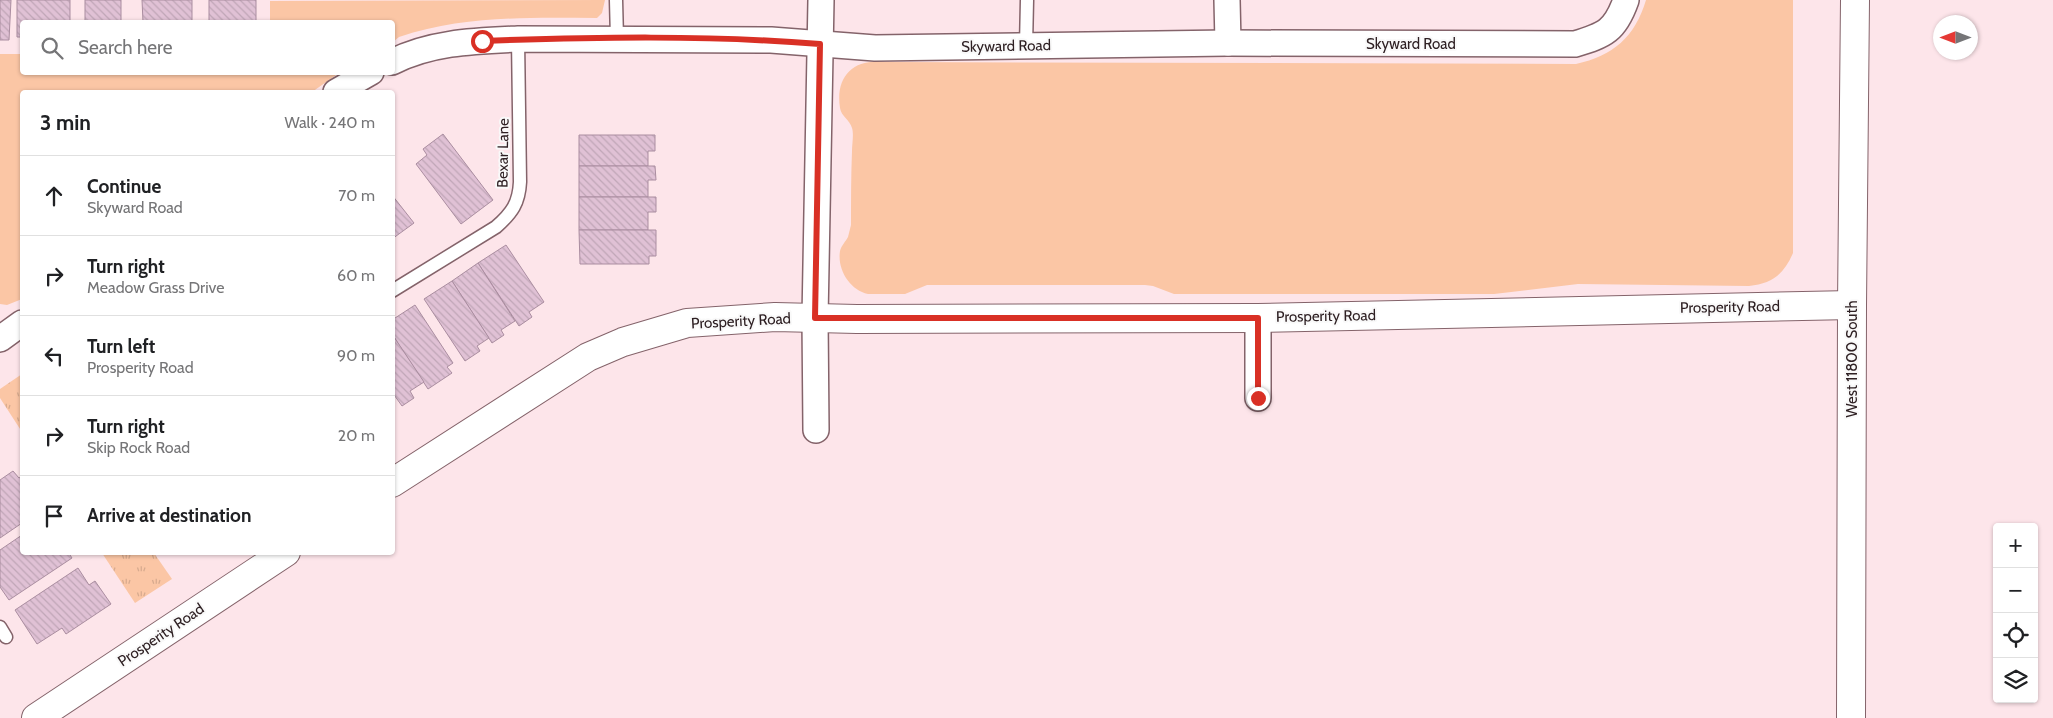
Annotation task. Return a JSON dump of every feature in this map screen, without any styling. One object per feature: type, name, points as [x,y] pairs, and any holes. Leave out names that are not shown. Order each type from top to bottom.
[{"type":"street","points":[[816,430],[815,318],[820,0]]},
{"type":"street","points":[[1227,0],[1228,44]]},
{"type":"street","name":"West 11800 South","points":[[1851,718],[1855,0]]},
{"type":"street","name":"Skyward Road","points":[[395,61],[438,46],[518,39],[771,40],[875,48],[1228,44],[1575,44],[1606,32],[1622,11]]},
{"type":"street","points":[[339,90],[365,75]]},
{"type":"street","name":"Prosperity Road","points":[[395,481],[588,357],[623,342],[687,323],[756,318],[1258,318],[1852,305]]},
{"type":"street","points":[[1258,318],[1258,398]]},
{"type":"street","points":[[0,339],[20,324]]},
{"type":"street","name":"Prosperity Road","points":[[36,718],[281,555]]},
{"type":"lane","points":[[616,0],[617,39]]},
{"type":"lane","points":[[1026,46],[1027,0]]},
{"type":"lane","name":"Bexar Lane","points":[[395,288],[496,227],[510,216],[519,192],[520,182],[518,39]]},
{"type":"green space","points":[[605,0],[602,13],[597,18],[522,18],[473,21],[424,30],[399,37],[395,40],[395,20],[270,20],[270,1]]},
{"type":"green space","points":[[1646,0],[1793,0],[1793,253],[1786,267],[1771,280],[1749,286],[1578,284],[1494,294],[1174,294],[1145,285],[927,285],[905,294],[868,294],[850,284],[843,272],[840,251],[848,237],[851,225],[853,133],[851,125],[841,111],[839,97],[844,78],[856,66],[864,63],[1576,64],[1601,56],[1621,43],[1636,24]]},
{"type":"green space","points":[[0,54],[20,54],[20,75],[336,75],[315,90],[20,90],[20,300],[7,305],[0,304]]},
{"type":"green space","points":[[20,375],[20,429],[0,398],[0,389]]},
{"type":"green space","points":[[103,555],[155,555],[172,579],[135,603]]},
{"type":"building","points":[[0,0],[11,0],[9,40],[0,40]]},
{"type":"building","points":[[17,0],[70,0],[70,20],[20,20],[20,37],[17,37]]},
{"type":"building","points":[[85,0],[121,0],[121,20],[85,20]]},
{"type":"building","points":[[142,0],[192,0],[192,20],[143,20]]},
{"type":"building","points":[[209,0],[256,0],[256,20],[209,20]]},
{"type":"building","points":[[443,134],[493,200],[461,224],[416,164],[427,155],[423,149]]},
{"type":"building","points":[[579,135],[655,135],[655,151],[648,151],[648,166],[579,166]]},
{"type":"building","points":[[579,166],[655,166],[656,180],[648,180],[648,197],[579,197]]},
{"type":"building","points":[[579,197],[656,197],[656,212],[648,212],[648,230],[579,230]]},
{"type":"building","points":[[395,199],[414,223],[395,237]]},
{"type":"building","points":[[579,230],[656,230],[656,256],[649,256],[649,264],[580,264]]},
{"type":"building","points":[[506,245],[544,302],[529,312],[532,317],[519,326],[478,263]]},
{"type":"building","points":[[478,263],[515,321],[501,330],[504,335],[492,343],[452,281]]},
{"type":"building","points":[[452,281],[489,338],[477,346],[480,351],[465,361],[424,299]]},
{"type":"building","points":[[415,305],[453,363],[447,367],[452,373],[428,389],[395,339],[395,318]]},
{"type":"building","points":[[395,338],[424,382],[410,391],[414,398],[402,406],[395,396]]},
{"type":"building","points":[[13,471],[20,477],[20,524],[0,538],[0,480]]},
{"type":"building","points":[[20,536],[20,555],[70,555],[72,558],[9,600],[0,587],[0,550]]},
{"type":"building","points":[[78,568],[89,585],[95,581],[111,604],[66,634],[62,628],[37,644],[15,610]]},
{"type":"route","points":[[482,41],[518,39],[771,40],[820,44],[815,318],[1258,318],[1258,398]]}]
